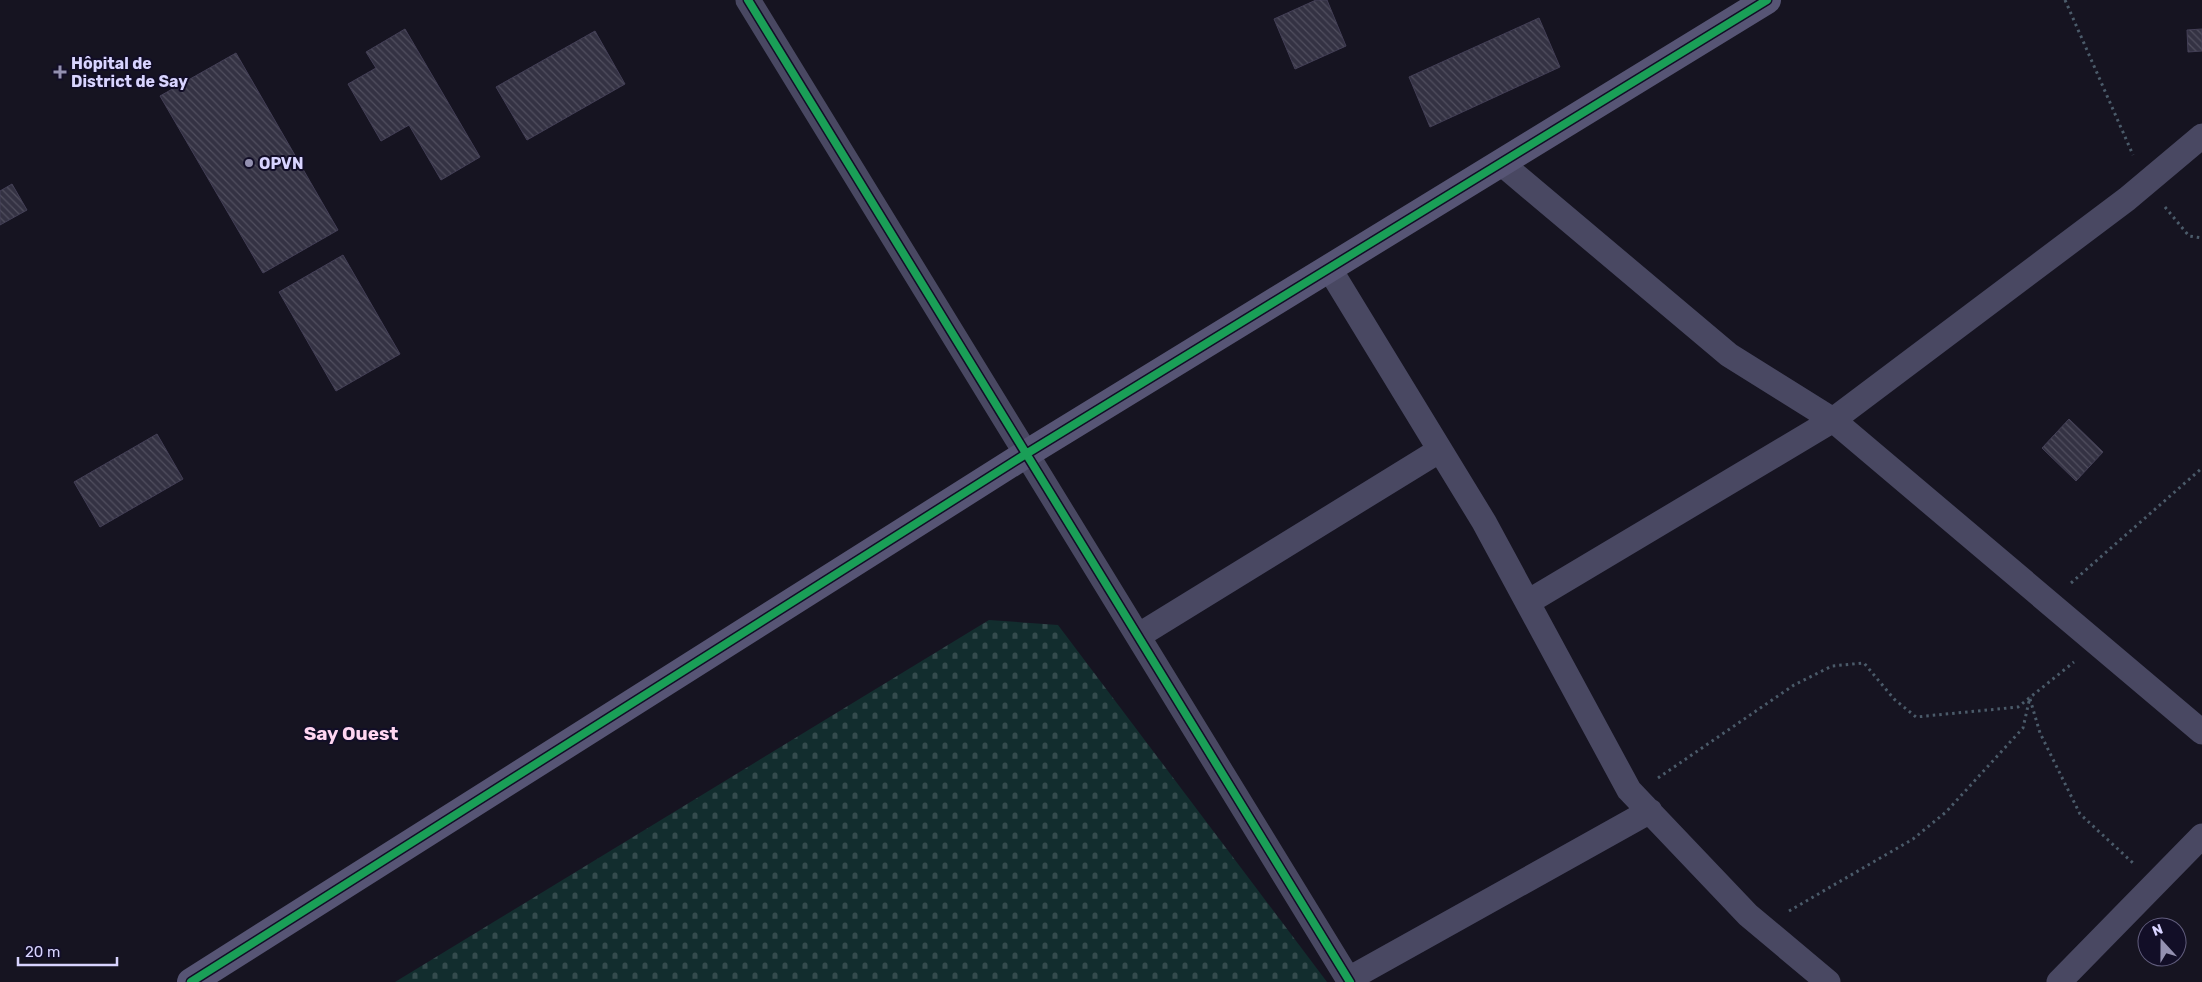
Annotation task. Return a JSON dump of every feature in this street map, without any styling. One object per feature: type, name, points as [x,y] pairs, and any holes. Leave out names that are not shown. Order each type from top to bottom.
[{"type":"street","points":[[748,0],[1349,981],[1643,803]]},
{"type":"street","points":[[191,982],[1026,454],[1767,0]]},
{"type":"street","points":[[1528,602],[1833,420],[2145,183],[2202,136]]},
{"type":"street","points":[[1501,163],[1730,354],[1833,420],[2202,732]]},
{"type":"street","points":[[1329,268],[1440,450],[1528,602],[1629,790],[1748,916],[1828,982]]},
{"type":"street","points":[[1138,636],[1440,450]]},
{"type":"street","points":[[2059,982],[2202,836]]},
{"type":"path","points":[[2064,0],[2145,183],[2189,236],[2202,238]]},
{"type":"path","points":[[2048,602],[2202,468]]},
{"type":"path","points":[[1643,803],[1744,718],[1794,685],[1832,666],[1864,663],[1894,699],[1916,717],[2018,707],[2060,671],[2099,645]]},
{"type":"path","points":[[2030,696],[2040,734],[2080,814],[2156,884]]},
{"type":"path","points":[[1762,926],[1913,839],[1946,812],[2023,728],[2030,696]]},
{"type":"green space","points":[[989,620],[1058,625],[1327,982],[395,982]]},
{"type":"building","points":[[1316,0],[1327,0],[1346,46],[1295,69],[1274,19]]},
{"type":"building","points":[[1539,18],[1560,67],[1430,127],[1409,77]]},
{"type":"building","points":[[405,29],[480,157],[441,180],[409,125],[381,141],[348,84],[376,68],[366,52]]},
{"type":"building","points":[[2202,29],[2202,51],[2188,52],[2187,30]]},
{"type":"building","points":[[595,31],[625,84],[527,140],[496,87]]},
{"type":"building","name":"OPVN","points":[[236,53],[338,230],[263,273],[160,96]]},
{"type":"building","points":[[12,184],[27,210],[0,225],[0,191]]},
{"type":"building","points":[[343,255],[400,354],[336,391],[279,292]]},
{"type":"building","points":[[2069,419],[2103,452],[2076,481],[2042,448]]},
{"type":"building","points":[[157,434],[183,479],[100,527],[74,482]]},
{"type":"cycle path","points":[[748,0],[1350,982]]},
{"type":"cycle path","points":[[191,982],[1026,454],[1767,0]]},
{"type":"place","name":"Hôpital de District de Say","points":[[60,72]]},
{"type":"place","name":"OPVN","points":[[249,163]]},
{"type":"district","name":"Say Ouest","points":[[351,733]]}]
